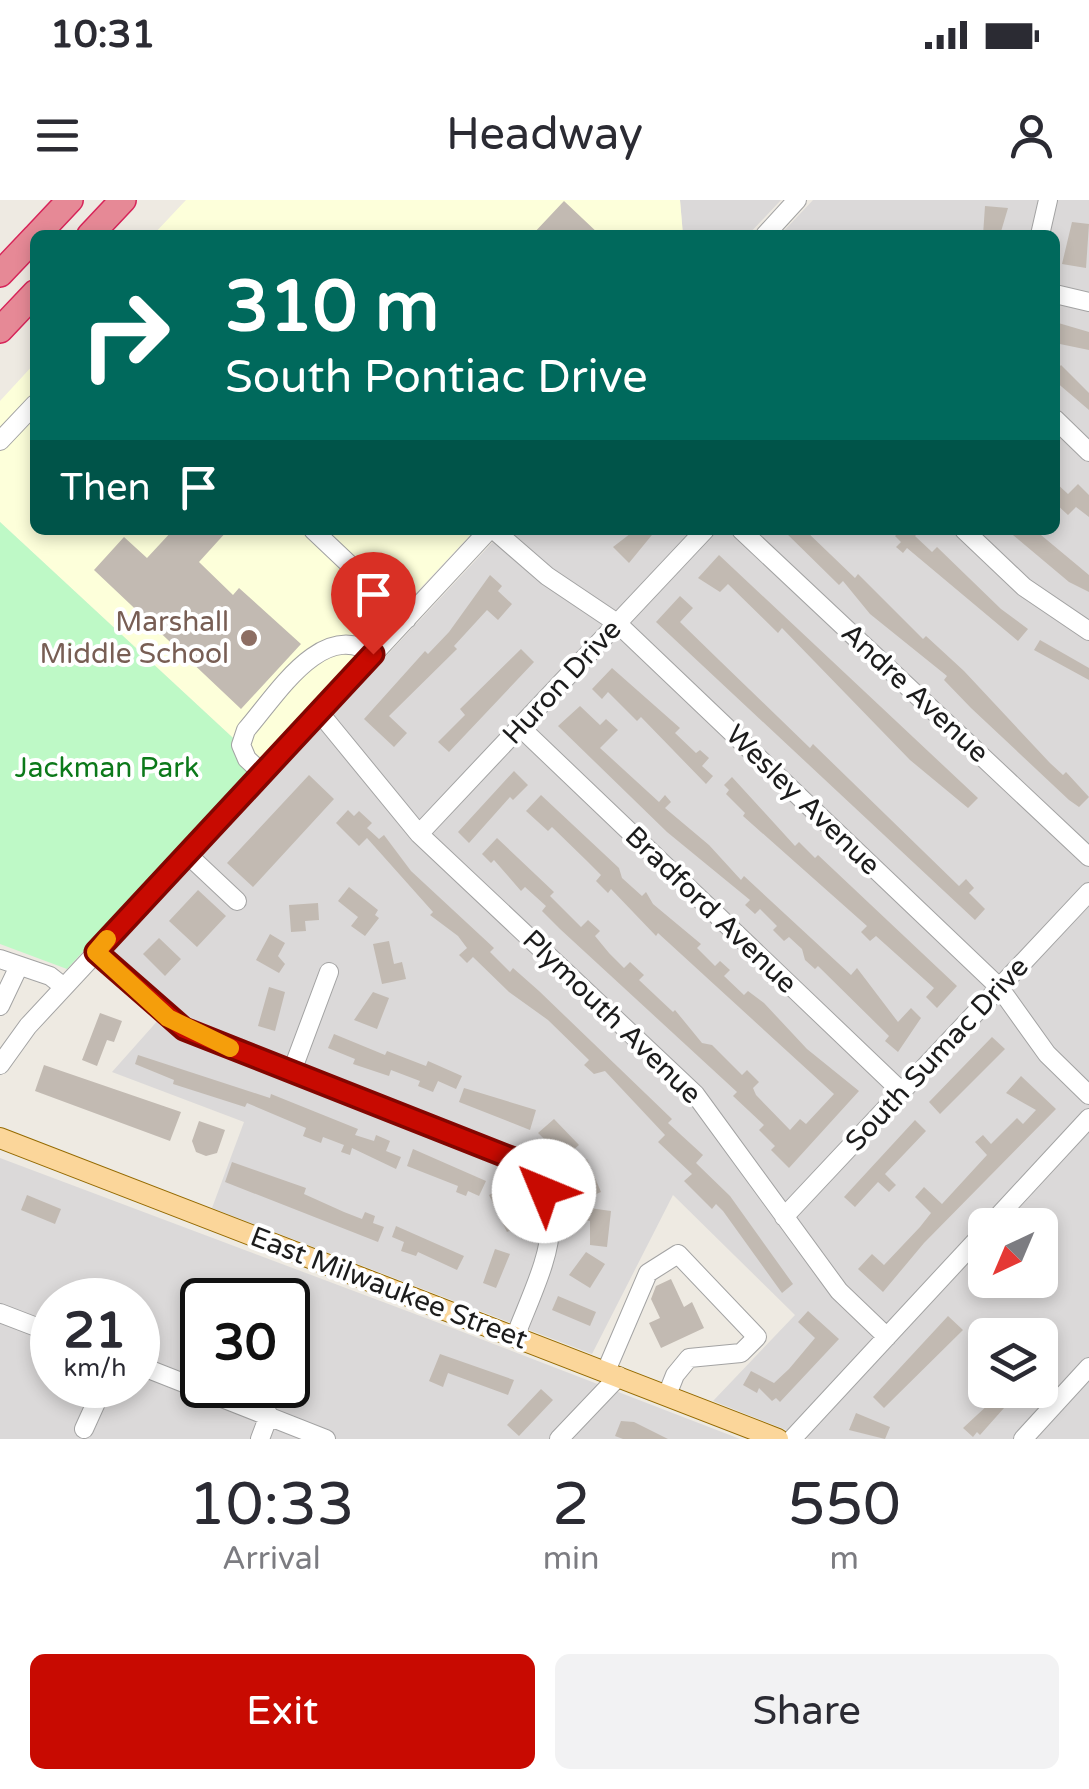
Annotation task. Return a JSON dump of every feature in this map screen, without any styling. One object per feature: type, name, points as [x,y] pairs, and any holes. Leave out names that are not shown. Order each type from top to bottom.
[{"type":"highway","points":[[42,230],[70,200]]},
{"type":"highway","points":[[95,230],[122,200]]},
{"type":"highway","points":[[0,274],[30,242]]},
{"type":"highway","points":[[0,330],[30,298]]},
{"type":"main road","name":"East Milwaukee Street","points":[[0,1138],[778,1439]]},
{"type":"street","points":[[769,230],[796,200]]},
{"type":"street","points":[[1041,230],[1048,200]]},
{"type":"street","points":[[1060,295],[1089,302]]},
{"type":"street","points":[[0,441],[30,409]]},
{"type":"street","points":[[1060,424],[1089,452]]},
{"type":"street","points":[[318,535],[406,618]]},
{"type":"street","points":[[0,1063],[96,952],[484,535]]},
{"type":"street","name":"Wesley Avenue","points":[[493,535],[618,623],[1000,987],[1048,1054],[1089,1095]]},
{"type":"street","name":"Huron Drive","points":[[419,834],[700,535]]},
{"type":"street","name":"Andre Avenue","points":[[746,535],[1089,857]]},
{"type":"street","points":[[969,535],[1035,596],[1089,631]]},
{"type":"street","points":[[262,773],[247,759],[241,745],[246,730],[315,654],[329,645],[342,644],[362,646],[373,654]]},
{"type":"street","name":"Plymouth Avenue","points":[[319,712],[419,834],[695,1094],[839,1291],[887,1337]]},
{"type":"street","name":"Bradford Avenue","points":[[520,728],[902,1092]]},
{"type":"street","points":[[187,854],[237,901]]},
{"type":"street","name":"South Sumac Drive","points":[[784,1216],[1089,892]]},
{"type":"street","points":[[96,952],[184,1029],[500,1153],[534,1174],[548,1200],[552,1228],[514,1337]]},
{"type":"street","points":[[0,959],[64,987]]},
{"type":"street","points":[[0,1006],[20,966]]},
{"type":"street","points":[[292,1071],[329,972]]},
{"type":"street","points":[[1006,1208],[1089,1118]]},
{"type":"street","points":[[792,1439],[968,1249]]},
{"type":"street","points":[[558,1439],[612,1374],[648,1273],[678,1254],[757,1337],[741,1353],[690,1358],[675,1375],[667,1395]]},
{"type":"street","points":[[0,1313],[30,1325]]},
{"type":"street","points":[[1022,1439],[1089,1368]]},
{"type":"street","points":[[160,1373],[326,1439]]},
{"type":"street","points":[[84,1429],[94,1408]]},
{"type":"street","points":[[260,1439],[269,1415]]},
{"type":"shaded area","points":[[186,200],[680,200],[683,230],[158,230]]},
{"type":"shaded area","points":[[680,200],[781,200],[753,230],[683,230]]},
{"type":"shaded area","points":[[813,200],[1089,200],[1089,1439],[809,1439],[713,1401],[795,1315],[673,1195],[592,1354],[212,1208],[244,1122],[112,1072],[168,1009],[115,958],[113,951],[499,535],[1060,535],[1060,230],[785,230]]},
{"type":"shaded area","name":"Marshall Middle School","points":[[30,368],[30,535],[470,535],[258,761],[0,522],[0,401]]},
{"type":"shaded area","points":[[0,1158],[455,1329],[740,1439],[0,1439]]},
{"type":"green space","name":"Jackman Park","points":[[0,522],[258,761],[67,969],[0,944]]},
{"type":"building","points":[[564,201],[595,230],[537,230]]},
{"type":"building","points":[[985,206],[1008,208],[1001,230],[983,230]]},
{"type":"building","points":[[1072,222],[1089,224],[1086,268],[1062,264]]},
{"type":"building","points":[[1060,323],[1089,332],[1089,350],[1060,344]]},
{"type":"building","points":[[1060,366],[1089,393],[1089,410],[1060,385]]},
{"type":"building","points":[[1078,484],[1089,495],[1089,517],[1076,507],[1068,515],[1060,508],[1060,487],[1068,494]]},
{"type":"building","name":"Marshall Middle School","points":[[168,535],[223,535],[199,562],[233,595],[239,588],[301,644],[241,709],[94,570],[124,537],[147,558]]},
{"type":"building","points":[[629,535],[652,535],[629,563],[613,547]]},
{"type":"building","points":[[788,535],[810,535],[855,578],[858,574],[923,639],[926,636],[964,671],[1050,763],[1063,775],[1066,772],[1089,797],[1079,807],[1069,800],[971,708],[944,680],[947,676],[870,614],[843,581],[839,585]]},
{"type":"building","points":[[916,535],[932,552],[937,547],[1001,609],[1028,629],[1018,641],[907,548],[903,553],[896,547],[901,542],[895,536]]},
{"type":"building","points":[[1013,535],[1041,535],[1089,575],[1089,592],[1069,582]]},
{"type":"building","points":[[719,555],[978,798],[968,808],[910,760],[782,628],[778,633],[728,584],[720,592],[698,578]]},
{"type":"building","points":[[490,575],[502,586],[498,591],[512,604],[498,620],[487,610],[454,646],[457,649],[389,716],[407,733],[394,747],[364,719],[425,651],[428,654],[449,632]]},
{"type":"building","points":[[680,596],[693,608],[680,622],[959,886],[966,879],[974,888],[969,893],[985,909],[975,920],[656,622]]},
{"type":"building","points":[[1040,640],[1089,668],[1089,680],[1034,650]]},
{"type":"building","points":[[521,649],[534,662],[449,752],[438,742],[465,715],[460,709]]},
{"type":"building","points":[[612,668],[680,728],[675,733],[696,753],[700,750],[709,758],[702,766],[713,776],[706,784],[641,717],[637,721],[608,692],[602,699],[592,689]]},
{"type":"building","points":[[580,706],[600,725],[606,719],[618,730],[600,748],[659,802],[665,795],[671,802],[665,808],[709,845],[741,880],[744,876],[851,975],[857,968],[898,1022],[911,1008],[921,1018],[898,1052],[885,1041],[889,1036],[818,966],[815,969],[805,960],[802,949],[789,937],[784,941],[773,930],[777,926],[760,909],[755,914],[745,905],[750,900],[667,832],[558,726]]},
{"type":"building","points":[[514,771],[528,785],[513,800],[510,797],[469,843],[458,832]]},
{"type":"building","points":[[309,775],[334,799],[253,887],[227,863]]},
{"type":"building","points":[[732,777],[795,846],[799,842],[815,858],[818,855],[957,986],[937,1008],[926,997],[934,988],[876,936],[870,941],[861,932],[867,926],[743,816],[745,813],[726,794],[729,790],[724,785]]},
{"type":"building","points":[[541,795],[619,868],[622,878],[642,896],[646,892],[653,904],[701,944],[697,948],[715,966],[720,961],[730,970],[724,976],[744,995],[748,991],[764,1003],[807,1049],[859,1091],[789,1168],[759,1130],[764,1125],[733,1096],[737,1092],[560,929],[542,911],[546,906],[525,887],[521,891],[494,860],[491,863],[482,854],[497,838],[554,892],[550,896],[581,927],[588,920],[600,931],[595,936],[624,968],[630,962],[644,975],[639,980],[675,1010],[702,1043],[712,1045],[742,1075],[747,1070],[759,1082],[753,1088],[756,1095],[790,1130],[800,1119],[806,1124],[834,1094],[658,933],[656,936],[611,889],[608,893],[596,881],[601,875],[552,827],[548,831],[526,811]]},
{"type":"building","points":[[348,810],[354,816],[359,811],[372,823],[367,828],[379,839],[384,835],[411,871],[494,948],[490,952],[510,972],[513,968],[539,991],[672,1119],[668,1123],[703,1155],[696,1163],[730,1196],[793,1284],[782,1293],[723,1211],[716,1204],[712,1209],[684,1181],[692,1174],[658,1142],[665,1135],[605,1071],[594,1074],[584,1065],[589,1060],[548,1020],[509,992],[473,957],[467,963],[459,955],[467,948],[458,936],[430,915],[433,912],[367,838],[359,846],[336,823]]},
{"type":"building","points":[[349,887],[378,910],[375,915],[379,918],[365,936],[351,926],[358,917],[338,901]]},
{"type":"building","points":[[198,890],[226,916],[197,947],[169,921]]},
{"type":"building","points":[[318,903],[319,920],[305,921],[306,931],[291,932],[289,905]]},
{"type":"building","points":[[270,934],[285,943],[278,956],[285,964],[279,973],[256,960]]},
{"type":"building","points":[[159,938],[181,959],[165,976],[143,954]]},
{"type":"building","points":[[389,941],[394,964],[402,962],[406,979],[382,984],[373,944]]},
{"type":"building","points":[[269,987],[285,992],[275,1031],[258,1026]]},
{"type":"building","points":[[373,992],[389,998],[377,1029],[354,1020]]},
{"type":"building","points":[[100,1013],[122,1021],[114,1042],[107,1040],[97,1066],[82,1060]]},
{"type":"building","points":[[334,1034],[385,1055],[387,1051],[426,1066],[428,1061],[462,1076],[456,1089],[438,1081],[433,1092],[418,1086],[420,1081],[391,1070],[389,1076],[353,1064],[355,1059],[328,1048]]},
{"type":"building","points":[[992,1037],[1005,1049],[940,1114],[929,1102]]},
{"type":"building","points":[[138,1055],[270,1098],[271,1094],[358,1129],[355,1135],[374,1141],[376,1135],[390,1141],[386,1151],[401,1157],[396,1169],[352,1148],[350,1155],[341,1152],[344,1145],[323,1137],[321,1143],[303,1136],[306,1128],[247,1103],[245,1107],[173,1084],[174,1080],[135,1064]]},
{"type":"building","points":[[44,1065],[181,1112],[170,1141],[35,1091]]},
{"type":"building","points":[[1021,1076],[1056,1109],[924,1243],[883,1292],[858,1269],[872,1254],[884,1265],[920,1227],[931,1213],[915,1197],[924,1187],[942,1204],[987,1155],[975,1142],[983,1135],[991,1144],[1017,1118],[1023,1124],[1036,1110],[1006,1093]]},
{"type":"building","points":[[464,1088],[536,1110],[530,1130],[459,1102]]},
{"type":"building","points":[[554,1119],[579,1145],[564,1158],[538,1133]]},
{"type":"building","points":[[915,1120],[926,1131],[885,1174],[896,1185],[889,1192],[878,1182],[855,1207],[844,1197]]},
{"type":"building","points":[[199,1121],[225,1130],[217,1153],[206,1156],[196,1152],[192,1141]]},
{"type":"building","points":[[413,1149],[486,1181],[479,1196],[468,1191],[466,1196],[456,1192],[458,1186],[407,1166]]},
{"type":"building","points":[[587,1159],[601,1192],[582,1200],[572,1166]]},
{"type":"building","points":[[232,1162],[306,1188],[304,1194],[362,1219],[365,1212],[375,1216],[373,1223],[384,1227],[378,1242],[225,1182]]},
{"type":"building","points":[[502,1189],[519,1226],[507,1232],[489,1195]]},
{"type":"building","points":[[27,1195],[61,1209],[55,1224],[21,1210]]},
{"type":"building","points":[[582,1207],[611,1211],[607,1247],[590,1245],[590,1221],[580,1220]]},
{"type":"building","points":[[396,1226],[464,1256],[457,1270],[418,1252],[416,1256],[401,1251],[404,1242],[392,1237]]},
{"type":"building","points":[[495,1249],[510,1254],[496,1288],[483,1283]]},
{"type":"building","points":[[586,1252],[605,1264],[590,1288],[569,1275]]},
{"type":"building","points":[[671,1279],[684,1307],[692,1302],[704,1328],[661,1348],[649,1323],[660,1318],[651,1299],[656,1286]]},
{"type":"building","points":[[558,1296],[596,1312],[590,1326],[552,1310]]},
{"type":"building","points":[[808,1311],[839,1339],[780,1402],[776,1398],[772,1401],[759,1388],[757,1393],[743,1385],[751,1371],[774,1383],[789,1369],[815,1338],[798,1322]]},
{"type":"building","points":[[948,1316],[963,1330],[884,1408],[873,1397]]},
{"type":"building","points":[[440,1354],[514,1380],[508,1395],[448,1373],[443,1387],[429,1381]]},
{"type":"building","points":[[541,1389],[553,1400],[519,1436],[507,1425]]},
{"type":"building","points":[[985,1408],[1004,1408],[980,1435],[977,1432],[973,1437],[963,1428]]},
{"type":"building","points":[[856,1413],[890,1427],[885,1439],[849,1430]]},
{"type":"building","points":[[621,1421],[634,1422],[668,1439],[615,1436]]},
{"type":"slow traffic","points":[[107,939],[96,952],[168,1018],[230,1048]]},
{"type":"place","name":"Marshall Middle School","points":[[249,638]]},
{"type":"route","points":[[373,654],[96,952],[184,1029],[520,1162],[534,1174],[544,1191]]}]
